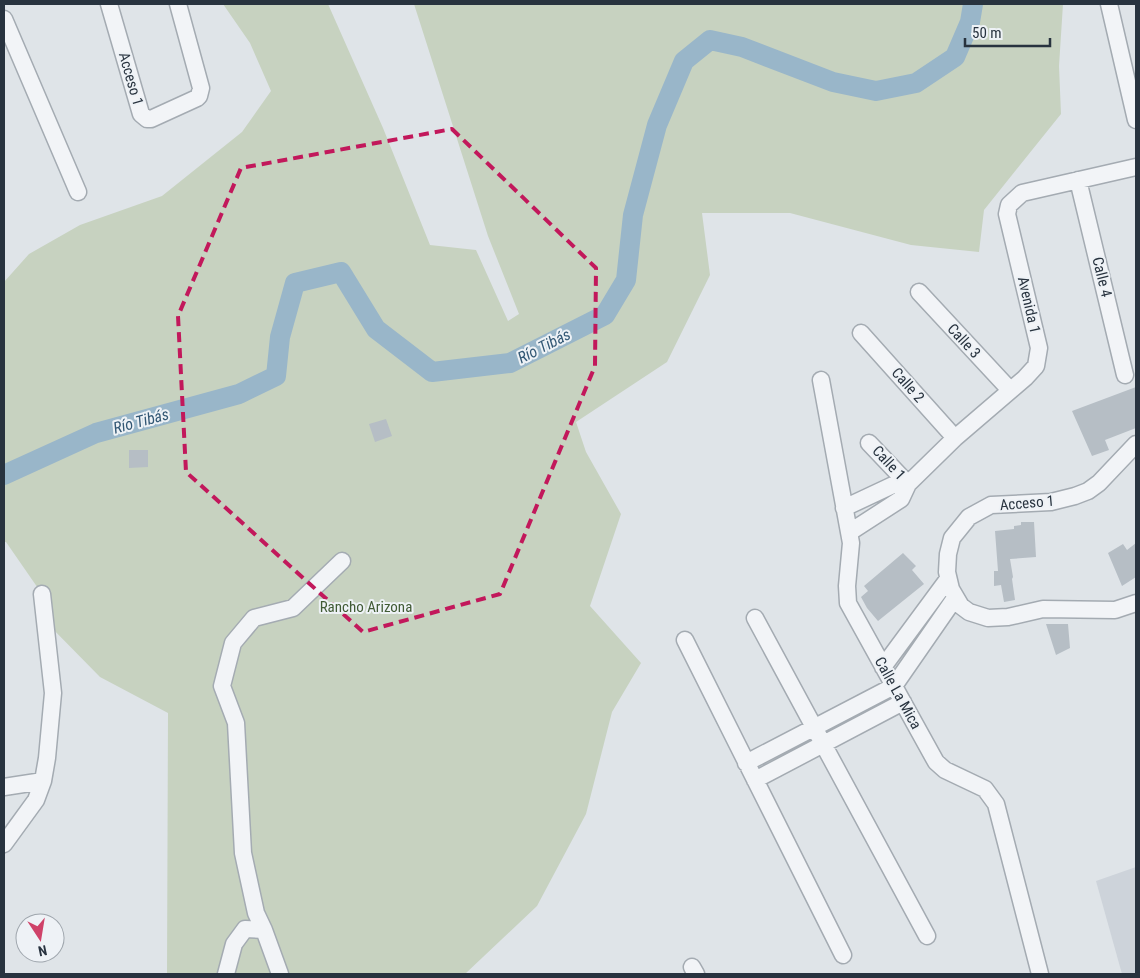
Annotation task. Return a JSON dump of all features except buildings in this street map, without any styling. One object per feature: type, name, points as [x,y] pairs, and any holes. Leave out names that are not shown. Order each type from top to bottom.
[{"type":"street","name":"Acceso 1","points":[[109,4],[141,114],[147,119],[151,119],[200,96],[201,88],[178,4]]},
{"type":"street","points":[[1109,4],[1136,120]]},
{"type":"street","points":[[4,19],[78,192]]},
{"type":"street","name":"Avenida 1","points":[[850,532],[901,499],[908,484],[955,438],[1036,366],[1039,348],[1008,214],[1009,205],[1022,193],[1136,167]]},
{"type":"street","name":"Calle 4","points":[[1078,180],[1125,375]]},
{"type":"street","name":"Calle 3","points":[[919,292],[1010,390]]},
{"type":"street","name":"Calle 2","points":[[861,333],[955,438]]},
{"type":"street","name":"Calle La Mica","points":[[821,380],[850,532],[848,603],[936,762],[945,770],[985,789],[996,804],[1040,974]]},
{"type":"street","name":"Calle 1","points":[[869,443],[908,484]]},
{"type":"street","name":"Acceso 1","points":[[1136,444],[1088,491],[1051,502],[992,506],[969,517],[952,538],[948,554],[948,579],[955,598],[969,612],[978,616],[997,619],[1042,609],[1115,610],[1136,604]]},
{"type":"street","points":[[844,508],[893,485],[908,484]]},
{"type":"street","points":[[280,974],[256,913],[243,853],[236,723],[222,686],[233,643],[254,618],[293,608],[342,561]]},
{"type":"street","points":[[883,667],[948,579]]},
{"type":"street","points":[[4,844],[36,800],[43,781],[50,740],[53,693],[42,594]]},
{"type":"street","points":[[746,763],[894,686],[955,598]]},
{"type":"street","points":[[755,618],[926,936]]},
{"type":"street","points":[[686,640],[746,763],[844,955]]},
{"type":"street","points":[[755,780],[902,702]]},
{"type":"street","points":[[4,787],[43,781]]},
{"type":"street","points":[[226,974],[234,944],[245,929],[264,930]]},
{"type":"highlighted area","points":[[452,129],[596,268],[595,366],[500,594],[363,632],[186,472],[178,316],[241,168]]},
{"type":"shaded area","points":[[1136,867],[1136,974],[1122,974],[1096,881]]},
{"type":"green space","name":"Rancho Arizona","points":[[223,4],[328,4],[383,128],[430,245],[476,250],[508,321],[519,314],[488,236],[414,4],[1063,4],[1059,66],[1061,114],[984,210],[979,252],[911,245],[790,213],[702,213],[710,275],[667,362],[576,422],[586,452],[621,514],[590,606],[641,663],[612,712],[586,814],[537,906],[465,974],[167,974],[168,713],[100,677],[44,620],[42,594],[6,542],[4,542],[4,282],[29,254],[80,225],[162,196],[242,132],[271,91],[250,43]]},
{"type":"waterway","name":"Río Tibás","points":[[4,475],[96,433],[239,394],[276,376],[280,337],[295,283],[341,272],[376,329],[432,372],[510,363],[605,315],[626,280],[633,215],[657,125],[684,61],[710,40],[742,47],[833,82],[876,91],[916,83],[955,57],[970,22],[973,4]]}]
